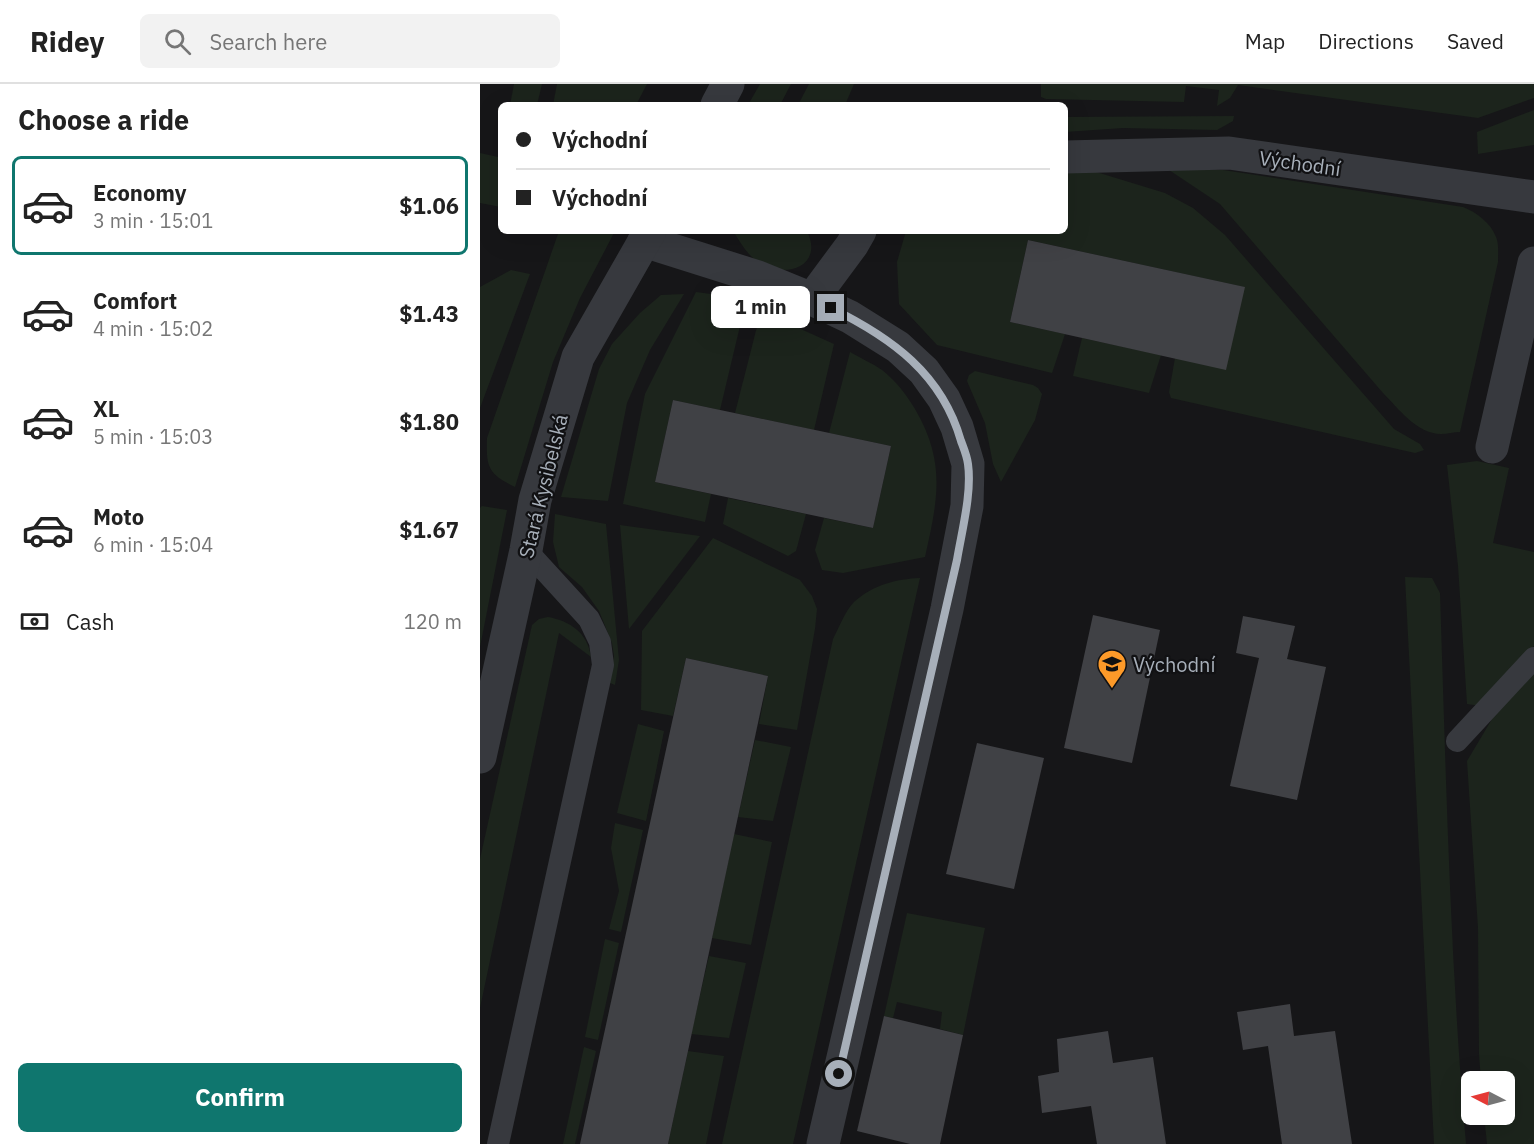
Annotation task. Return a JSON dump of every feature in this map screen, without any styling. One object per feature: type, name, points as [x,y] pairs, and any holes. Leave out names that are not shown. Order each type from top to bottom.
[{"type":"street","points":[[719,102],[728,84]]},
{"type":"street","name":"Východní","points":[[1068,158],[1229,153],[1534,197]]},
{"type":"street","points":[[812,299],[858,234]]},
{"type":"street","points":[[647,236],[812,299],[850,317],[898,347],[924,371],[944,399],[957,427],[968,464],[967,506],[957,560],[823,1144]]},
{"type":"street","name":"Stará Kysibelská","points":[[480,757],[535,501],[578,357],[647,236]]},
{"type":"street","points":[[1492,447],[1534,263]]},
{"type":"lane","points":[[498,1144],[603,664],[600,642],[589,619],[526,550]]},
{"type":"lane","points":[[1458,741],[1534,658]]},
{"type":"shaded area","points":[[514,84],[542,84],[538,102],[511,102]]},
{"type":"shaded area","points":[[557,84],[647,84],[638,102],[554,102]]},
{"type":"shaded area","points":[[760,84],[791,84],[782,102],[750,102]]},
{"type":"shaded area","points":[[809,84],[854,84],[846,102],[800,102]]},
{"type":"shaded area","points":[[1041,84],[1534,84],[1534,98],[1478,118],[1238,85],[1230,98],[1217,106],[1219,90],[1186,86],[1184,102],[1046,99],[1041,97]]},
{"type":"shaded area","points":[[1534,110],[1534,145],[1478,154],[1477,132]]},
{"type":"shaded area","points":[[1234,116],[1233,121],[1217,130],[1123,128],[1068,132],[1068,117]]},
{"type":"shaded area","points":[[480,153],[498,157],[498,206],[480,203]]},
{"type":"shaded area","points":[[1166,168],[1223,170],[1463,207],[1491,227],[1497,239],[1498,262],[1460,432],[1432,433],[1409,419],[1383,393],[1220,204]]},
{"type":"shaded area","points":[[1093,171],[1165,193],[1193,208],[1225,235],[1394,429],[1420,444],[1424,450],[1415,453],[1171,398],[1169,392],[1175,358],[1244,287],[1028,240],[1010,322],[1065,334],[1052,373],[937,345],[899,304],[897,262],[905,234],[1068,234],[1068,173]]},
{"type":"shaded area","points":[[558,234],[613,234],[580,298],[553,362],[515,487],[499,478],[490,469],[487,438]]},
{"type":"shaded area","points":[[735,234],[808,234],[811,244],[810,255],[805,263],[786,270],[763,265],[745,249]]},
{"type":"shaded area","points":[[511,270],[530,274],[480,408],[480,287]]},
{"type":"shaded area","points":[[696,292],[726,296],[745,305],[720,410],[673,400],[655,482],[711,494],[705,522],[623,504],[645,394]]},
{"type":"shaded area","points":[[684,294],[650,350],[627,403],[608,501],[561,497],[599,369],[612,344],[640,313],[661,295]]},
{"type":"shaded area","points":[[761,311],[834,344],[814,430],[735,413]]},
{"type":"shaded area","points":[[1082,338],[1161,355],[1149,393],[1073,376]]},
{"type":"shaded area","points":[[850,352],[882,370],[896,383],[915,409],[931,446],[935,464],[936,499],[925,557],[843,573],[822,570],[815,550],[824,518],[873,528],[891,446],[829,433]]},
{"type":"shaded area","points":[[975,371],[1033,385],[1042,394],[1035,420],[1001,482],[993,464],[985,423],[967,381],[969,375]]},
{"type":"shaded area","points":[[1477,461],[1509,468],[1493,543],[1534,552],[1534,646],[1481,706],[1467,704],[1458,566],[1447,465]]},
{"type":"shaded area","points":[[728,498],[806,514],[796,551],[788,556],[723,524]]},
{"type":"shaded area","points":[[482,506],[507,510],[480,647],[480,508]]},
{"type":"shaded area","points":[[555,514],[606,524],[619,660],[615,685],[610,683],[614,656],[612,643],[599,611],[582,587],[559,567],[553,542]]},
{"type":"shaded area","points":[[620,525],[700,536],[629,629]]},
{"type":"shaded area","points":[[713,538],[800,580],[812,596],[817,609],[815,629],[797,730],[759,724],[768,676],[686,658],[673,716],[641,710],[642,631]]},
{"type":"shaded area","points":[[1405,577],[1432,578],[1440,593],[1452,938],[1461,1075],[1461,1125],[1465,1125],[1466,1144],[1434,1144]]},
{"type":"shaded area","points":[[920,578],[793,1144],[722,1144],[833,639],[848,610],[861,596],[885,584]]},
{"type":"shaded area","points":[[548,617],[564,622],[577,630],[586,641],[591,657],[559,633],[480,1008],[480,859],[532,625],[539,619]]},
{"type":"shaded area","points":[[1534,670],[1534,1144],[1487,1144],[1485,1125],[1515,1125],[1515,1071],[1480,1071],[1478,928],[1467,761],[1501,704]]},
{"type":"shaded area","points":[[638,724],[664,731],[646,821],[617,813]]},
{"type":"shaded area","points":[[755,740],[791,747],[773,821],[738,817]]},
{"type":"shaded area","points":[[615,823],[643,830],[621,932],[609,929],[619,891],[611,848]]},
{"type":"shaded area","points":[[734,834],[772,842],[751,945],[712,938]]},
{"type":"shaded area","points":[[907,913],[985,928],[963,1035],[940,1029],[942,1012],[897,1002],[893,1018],[884,1016]]},
{"type":"shaded area","points":[[605,939],[619,943],[598,1040],[585,1037]]},
{"type":"shaded area","points":[[709,956],[746,963],[729,1038],[691,1034]]},
{"type":"shaded area","points":[[584,1047],[596,1051],[575,1144],[563,1144]]},
{"type":"shaded area","points":[[688,1051],[724,1056],[706,1144],[668,1144]]},
{"type":"building","points":[[1028,240],[1245,287],[1226,370],[1010,322]]},
{"type":"building","points":[[673,400],[891,446],[873,528],[655,482]]},
{"type":"building","name":"Východní","points":[[1093,615],[1160,630],[1132,763],[1064,748]]},
{"type":"building","points":[[1243,616],[1295,626],[1287,659],[1326,667],[1297,800],[1230,786],[1259,658],[1236,653]]},
{"type":"building","points":[[686,658],[768,676],[668,1144],[580,1144]]},
{"type":"building","points":[[977,743],[1044,758],[1014,889],[946,874]]},
{"type":"building","points":[[1290,1004],[1294,1036],[1335,1031],[1352,1144],[1282,1144],[1268,1046],[1243,1050],[1237,1012]]},
{"type":"building","points":[[884,1016],[963,1035],[940,1144],[910,1144],[857,1131]]},
{"type":"building","points":[[1108,1031],[1113,1063],[1153,1057],[1166,1144],[1097,1144],[1091,1106],[1042,1113],[1038,1076],[1059,1072],[1057,1039]]},
{"type":"place","name":"Východní","points":[[1112,690]]},
{"type":"route","points":[[831,308],[898,347],[924,371],[944,399],[957,427],[968,464],[967,506],[957,560],[839,1074]]}]
